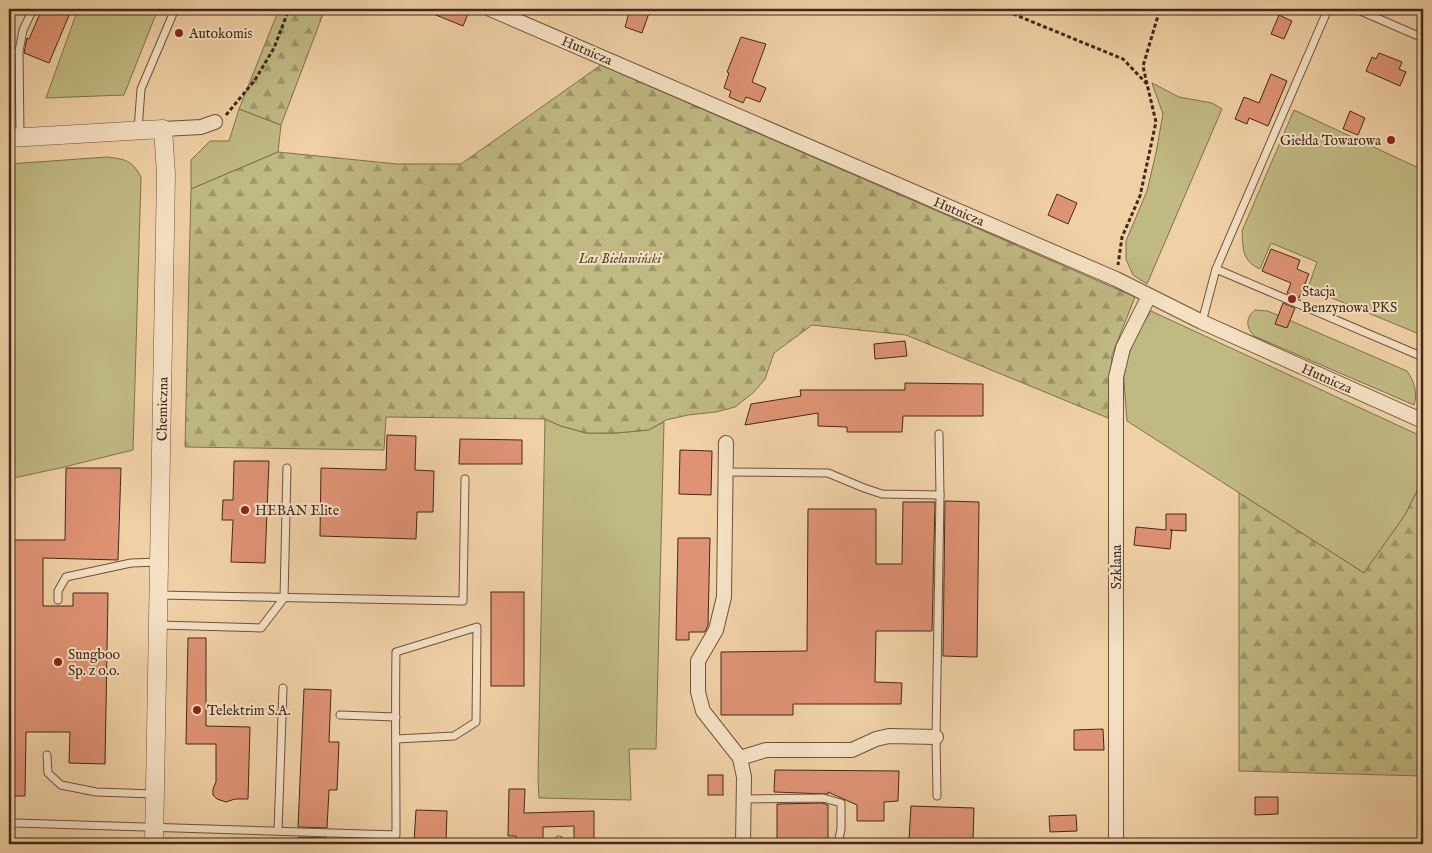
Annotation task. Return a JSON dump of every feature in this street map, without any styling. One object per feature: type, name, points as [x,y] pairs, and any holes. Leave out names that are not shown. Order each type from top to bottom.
[{"type":"street","name":"Hutnicza","points":[[490,9],[1116,279],[1202,322],[1423,421]]},
{"type":"street","points":[[14,138],[201,127],[215,122]]},
{"type":"street","name":"Chemiczna","points":[[154,836],[166,174],[163,129]]},
{"type":"street","name":"Szklana","points":[[1116,844],[1116,377],[1123,348],[1148,296]]},
{"type":"street","points":[[726,443],[724,597],[716,630],[698,661],[698,692],[703,711],[740,758],[744,777],[743,844]]},
{"type":"street","points":[[740,758],[766,750],[852,750],[876,739],[889,736],[936,737]]},
{"type":"lane","points":[[14,138],[19,51],[23,30],[33,9]]},
{"type":"lane","points":[[138,130],[141,89],[175,9]]},
{"type":"lane","points":[[1202,322],[1216,269],[1328,9]]},
{"type":"lane","points":[[1356,9],[1374,12],[1423,38]]},
{"type":"lane","points":[[1216,269],[1423,357]]},
{"type":"lane","points":[[937,796],[940,434]]},
{"type":"lane","points":[[158,625],[261,628],[284,598],[287,468]]},
{"type":"lane","points":[[726,472],[828,473],[882,494],[940,496]]},
{"type":"lane","points":[[158,595],[462,601],[465,479]]},
{"type":"lane","points":[[58,600],[58,591],[66,578],[131,563],[159,562]]},
{"type":"lane","points":[[16,823],[154,836],[278,831],[396,835],[396,739],[396,717],[396,652],[477,627],[476,722],[454,736],[396,739]]},
{"type":"lane","points":[[278,831],[282,688]]},
{"type":"lane","points":[[340,716],[396,717]]},
{"type":"lane","points":[[47,755],[48,772],[61,785],[96,792],[155,794]]},
{"type":"lane","points":[[743,799],[823,798],[840,804],[838,844]]},
{"type":"path","points":[[215,122],[229,112],[255,80],[274,48],[289,9]]},
{"type":"path","points":[[1001,9],[1123,59],[1147,84]]},
{"type":"path","points":[[1116,279],[1122,236],[1140,196],[1156,122],[1143,66],[1160,9]]},
{"type":"green space","points":[[78,9],[158,9],[124,95],[46,98]]},
{"type":"green space","points":[[279,9],[325,9],[281,125],[239,109]]},
{"type":"green space","name":"Las Bieławiński","points":[[601,65],[1135,297],[1112,355],[1108,418],[906,335],[812,325],[774,353],[765,379],[754,392],[735,407],[666,420],[649,430],[586,433],[545,419],[386,417],[384,450],[185,447],[191,189],[278,152],[397,164],[461,164]]},
{"type":"green space","points":[[1152,83],[1179,97],[1212,103],[1222,109],[1147,284],[1133,275],[1126,259],[1126,241],[1147,191],[1163,114]]},
{"type":"green space","points":[[239,109],[281,125],[278,152],[191,189],[191,160],[210,141],[229,141]]},
{"type":"green space","points":[[1294,110],[1423,170],[1423,334],[1308,288],[1317,262],[1271,243],[1260,269],[1254,266],[1247,258],[1243,249],[1242,231]]},
{"type":"green space","points":[[107,157],[127,161],[141,177],[133,450],[9,479],[9,164]]},
{"type":"green space","points":[[1255,310],[1268,311],[1407,371],[1415,387],[1414,405],[1254,336],[1249,329],[1248,319]]},
{"type":"green space","points":[[1151,311],[1423,437],[1423,479],[1405,515],[1364,573],[1127,421],[1123,369],[1137,333]]},
{"type":"green space","points":[[545,419],[586,433],[648,430],[664,422],[656,749],[629,749],[631,800],[539,798]]},
{"type":"green space","points":[[1423,479],[1423,776],[1239,771],[1239,493],[1364,573],[1405,515]]},
{"type":"building","points":[[42,9],[58,9],[70,13],[49,63],[24,53],[27,38],[29,39]]},
{"type":"building","points":[[421,9],[454,9],[468,14],[463,26]]},
{"type":"building","points":[[630,9],[649,13],[642,33],[625,27]]},
{"type":"building","points":[[1279,15],[1292,21],[1284,39],[1271,34]]},
{"type":"building","points":[[741,37],[766,44],[752,82],[766,88],[760,102],[746,97],[743,103],[729,97],[731,91],[724,88],[729,73],[727,72]]},
{"type":"building","points":[[1379,53],[1402,62],[1399,69],[1406,72],[1400,86],[1366,71],[1372,57],[1376,59]]},
{"type":"building","points":[[1271,74],[1287,81],[1268,126],[1249,118],[1247,124],[1235,119],[1244,97],[1259,103]]},
{"type":"building","points":[[1350,111],[1365,118],[1358,135],[1343,129]]},
{"type":"building","points":[[1057,194],[1077,203],[1068,224],[1048,215]]},
{"type":"building","name":"Stacja Benzynowa PKS","points":[[1271,249],[1300,260],[1297,269],[1309,274],[1299,298],[1287,293],[1291,283],[1262,271]]},
{"type":"building","points":[[1283,303],[1295,308],[1287,328],[1275,324]]},
{"type":"building","points":[[905,341],[907,356],[875,359],[874,344]]},
{"type":"building","points":[[905,383],[983,384],[983,416],[903,416],[902,432],[847,432],[847,427],[818,426],[818,413],[745,425],[751,404],[801,396],[800,390],[905,390]]},
{"type":"building","points":[[387,435],[416,436],[415,470],[434,471],[433,512],[417,512],[416,539],[320,536],[321,468],[386,470]]},
{"type":"building","points":[[460,439],[522,440],[522,464],[459,464]]},
{"type":"building","points":[[680,450],[712,451],[711,495],[679,494]]},
{"type":"building","name":"HEBAN Elite","points":[[234,461],[269,461],[265,563],[231,562],[233,520],[222,520],[223,500],[233,500]]},
{"type":"building","name":"Sungboo Sp. z o.o.","points":[[66,468],[121,468],[118,560],[43,558],[43,606],[73,606],[73,593],[108,593],[105,764],[69,763],[70,732],[26,732],[25,796],[9,796],[9,546],[14,546],[14,540],[65,540]]},
{"type":"building","points":[[945,501],[979,502],[977,657],[943,656]]},
{"type":"building","points":[[903,502],[935,502],[932,631],[876,631],[875,682],[902,683],[901,704],[793,704],[793,715],[721,715],[721,652],[807,651],[808,509],[876,509],[876,564],[902,564]]},
{"type":"building","points":[[1166,514],[1186,514],[1186,531],[1172,530],[1170,549],[1134,545],[1136,527],[1166,530]]},
{"type":"building","points":[[678,538],[710,538],[708,625],[705,632],[689,632],[689,640],[676,640]]},
{"type":"building","points":[[491,592],[524,592],[524,686],[491,686]]},
{"type":"building","name":"Telektrim S.A.","points":[[188,638],[206,638],[206,726],[250,727],[248,799],[235,799],[226,802],[217,799],[213,795],[216,782],[216,744],[186,744]]},
{"type":"building","points":[[304,689],[331,690],[329,742],[339,742],[337,790],[329,790],[327,828],[298,827]]},
{"type":"building","points":[[1103,729],[1104,750],[1074,750],[1074,730]]},
{"type":"building","points":[[775,770],[899,771],[898,801],[884,802],[884,821],[857,821],[857,805],[828,792],[828,794],[774,792]]},
{"type":"building","points":[[708,775],[723,775],[723,795],[708,795]]},
{"type":"building","points":[[509,789],[525,789],[524,813],[594,811],[594,844],[574,844],[574,826],[543,827],[543,844],[516,844],[516,836],[508,836]]},
{"type":"building","points":[[1255,797],[1278,797],[1278,814],[1255,815]]},
{"type":"building","points":[[822,803],[828,805],[828,844],[777,844],[777,804]]},
{"type":"building","points":[[911,806],[974,808],[973,841],[909,840]]},
{"type":"building","points":[[416,810],[447,811],[446,842],[414,842]]},
{"type":"building","points":[[1076,815],[1077,831],[1050,832],[1049,816]]},
{"type":"building","points":[[298,837],[327,838],[326,844],[298,844]]},
{"type":"place","name":"Autokomis","points":[[179,33]]},
{"type":"place","name":"Giełda Towarowa","points":[[1391,140]]},
{"type":"place","name":"Stacja Benzynowa PKS","points":[[1292,299]]},
{"type":"place","name":"HEBAN Elite","points":[[245,510]]},
{"type":"place","name":"Sungboo Sp. z o.o.","points":[[58,662]]},
{"type":"place","name":"Telektrim S.A.","points":[[197,710]]}]
